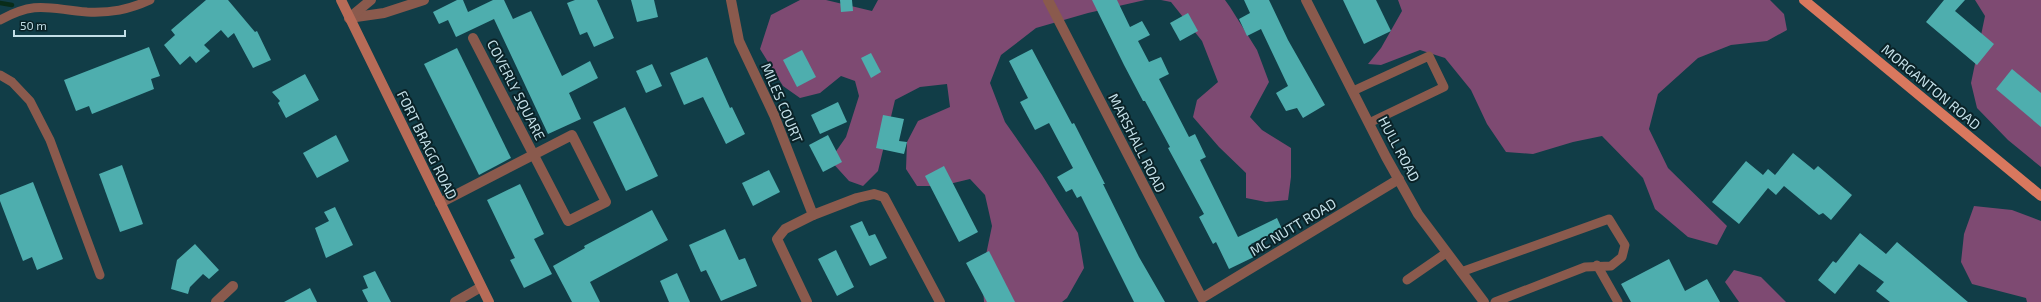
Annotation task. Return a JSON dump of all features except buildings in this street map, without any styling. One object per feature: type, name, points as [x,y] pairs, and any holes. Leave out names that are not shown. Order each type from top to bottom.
[{"type":"main road","name":"FORT BRAGG ROAD","points":[[340,0],[489,302]]},
{"type":"main road","name":"MORGANTON ROAD","points":[[1804,0],[2041,196]]},
{"type":"street","points":[[349,18],[371,0]]},
{"type":"street","points":[[349,18],[384,13],[424,0]]},
{"type":"street","name":"MILES COURT","points":[[731,0],[739,41],[774,115],[813,215]]},
{"type":"street","name":"MARSHALL ROAD","points":[[1048,0],[1203,300]]},
{"type":"street","name":"HULL ROAD","points":[[1306,0],[1369,123],[1418,214],[1484,302]]},
{"type":"street","name":"COVERLY SQUARE","points":[[440,203],[533,155],[572,135],[606,202],[568,222],[533,155],[473,38]]},
{"type":"street","name":"MC NUTT ROAD","points":[[1203,300],[1399,180]]},
{"type":"street","points":[[807,302],[777,239],[785,229],[813,215],[857,198],[874,194],[884,197],[940,302]]},
{"type":"street","points":[[216,302],[233,286]]},
{"type":"street","points":[[455,302],[481,287]]},
{"type":"lane","points":[[0,20],[17,10],[36,6],[58,7],[86,12],[105,12],[129,9],[150,0]]},
{"type":"lane","points":[[1353,91],[1429,56],[1444,86],[1369,123]]},
{"type":"lane","points":[[0,75],[12,82],[30,101],[47,133],[100,275]]},
{"type":"lane","points":[[1462,272],[1609,219],[1624,245],[1622,257],[1611,266],[1585,267],[1495,302]]},
{"type":"lane","points":[[1407,280],[1446,252]]},
{"type":"lane","points":[[1597,266],[1618,302]]},
{"type":"shaded area","points":[[800,0],[826,0],[872,11],[878,0],[1145,0],[1088,13],[1036,28],[1001,55],[990,83],[1005,122],[1042,175],[1078,233],[1084,268],[1067,298],[1062,302],[984,302],[982,274],[992,226],[985,195],[970,179],[941,186],[917,186],[906,169],[907,142],[918,121],[950,107],[947,84],[920,87],[895,100],[878,171],[863,186],[849,181],[830,160],[846,137],[859,96],[855,81],[841,76],[820,93],[800,98],[783,86],[760,49],[771,15]]},
{"type":"shaded area","points":[[1161,0],[1225,0],[1230,7],[1257,50],[1269,82],[1250,117],[1262,130],[1291,148],[1291,177],[1288,200],[1266,202],[1246,198],[1246,173],[1219,147],[1193,117],[1197,100],[1218,82],[1202,41],[1171,2]]},
{"type":"shaded area","points":[[1398,0],[1770,0],[1784,14],[1787,30],[1767,41],[1731,45],[1698,58],[1658,94],[1649,129],[1668,168],[1727,226],[1717,245],[1688,237],[1655,209],[1643,178],[1602,136],[1573,142],[1533,154],[1506,152],[1487,124],[1471,90],[1445,58],[1420,50],[1381,65],[1368,64],[1381,48],[1402,11]]},
{"type":"shaded area","points":[[1975,0],[2041,0],[2041,167],[2008,140],[1977,108],[1971,83],[1985,16]]},
{"type":"shaded area","points":[[1974,206],[2012,210],[2041,221],[2041,302],[2027,302],[2026,298],[1972,284],[1961,262],[1964,234]]},
{"type":"shaded area","points":[[1734,270],[1761,277],[1786,302],[1739,302],[1725,282]]},
{"type":"waterway","points":[[0,3],[12,5]]}]
